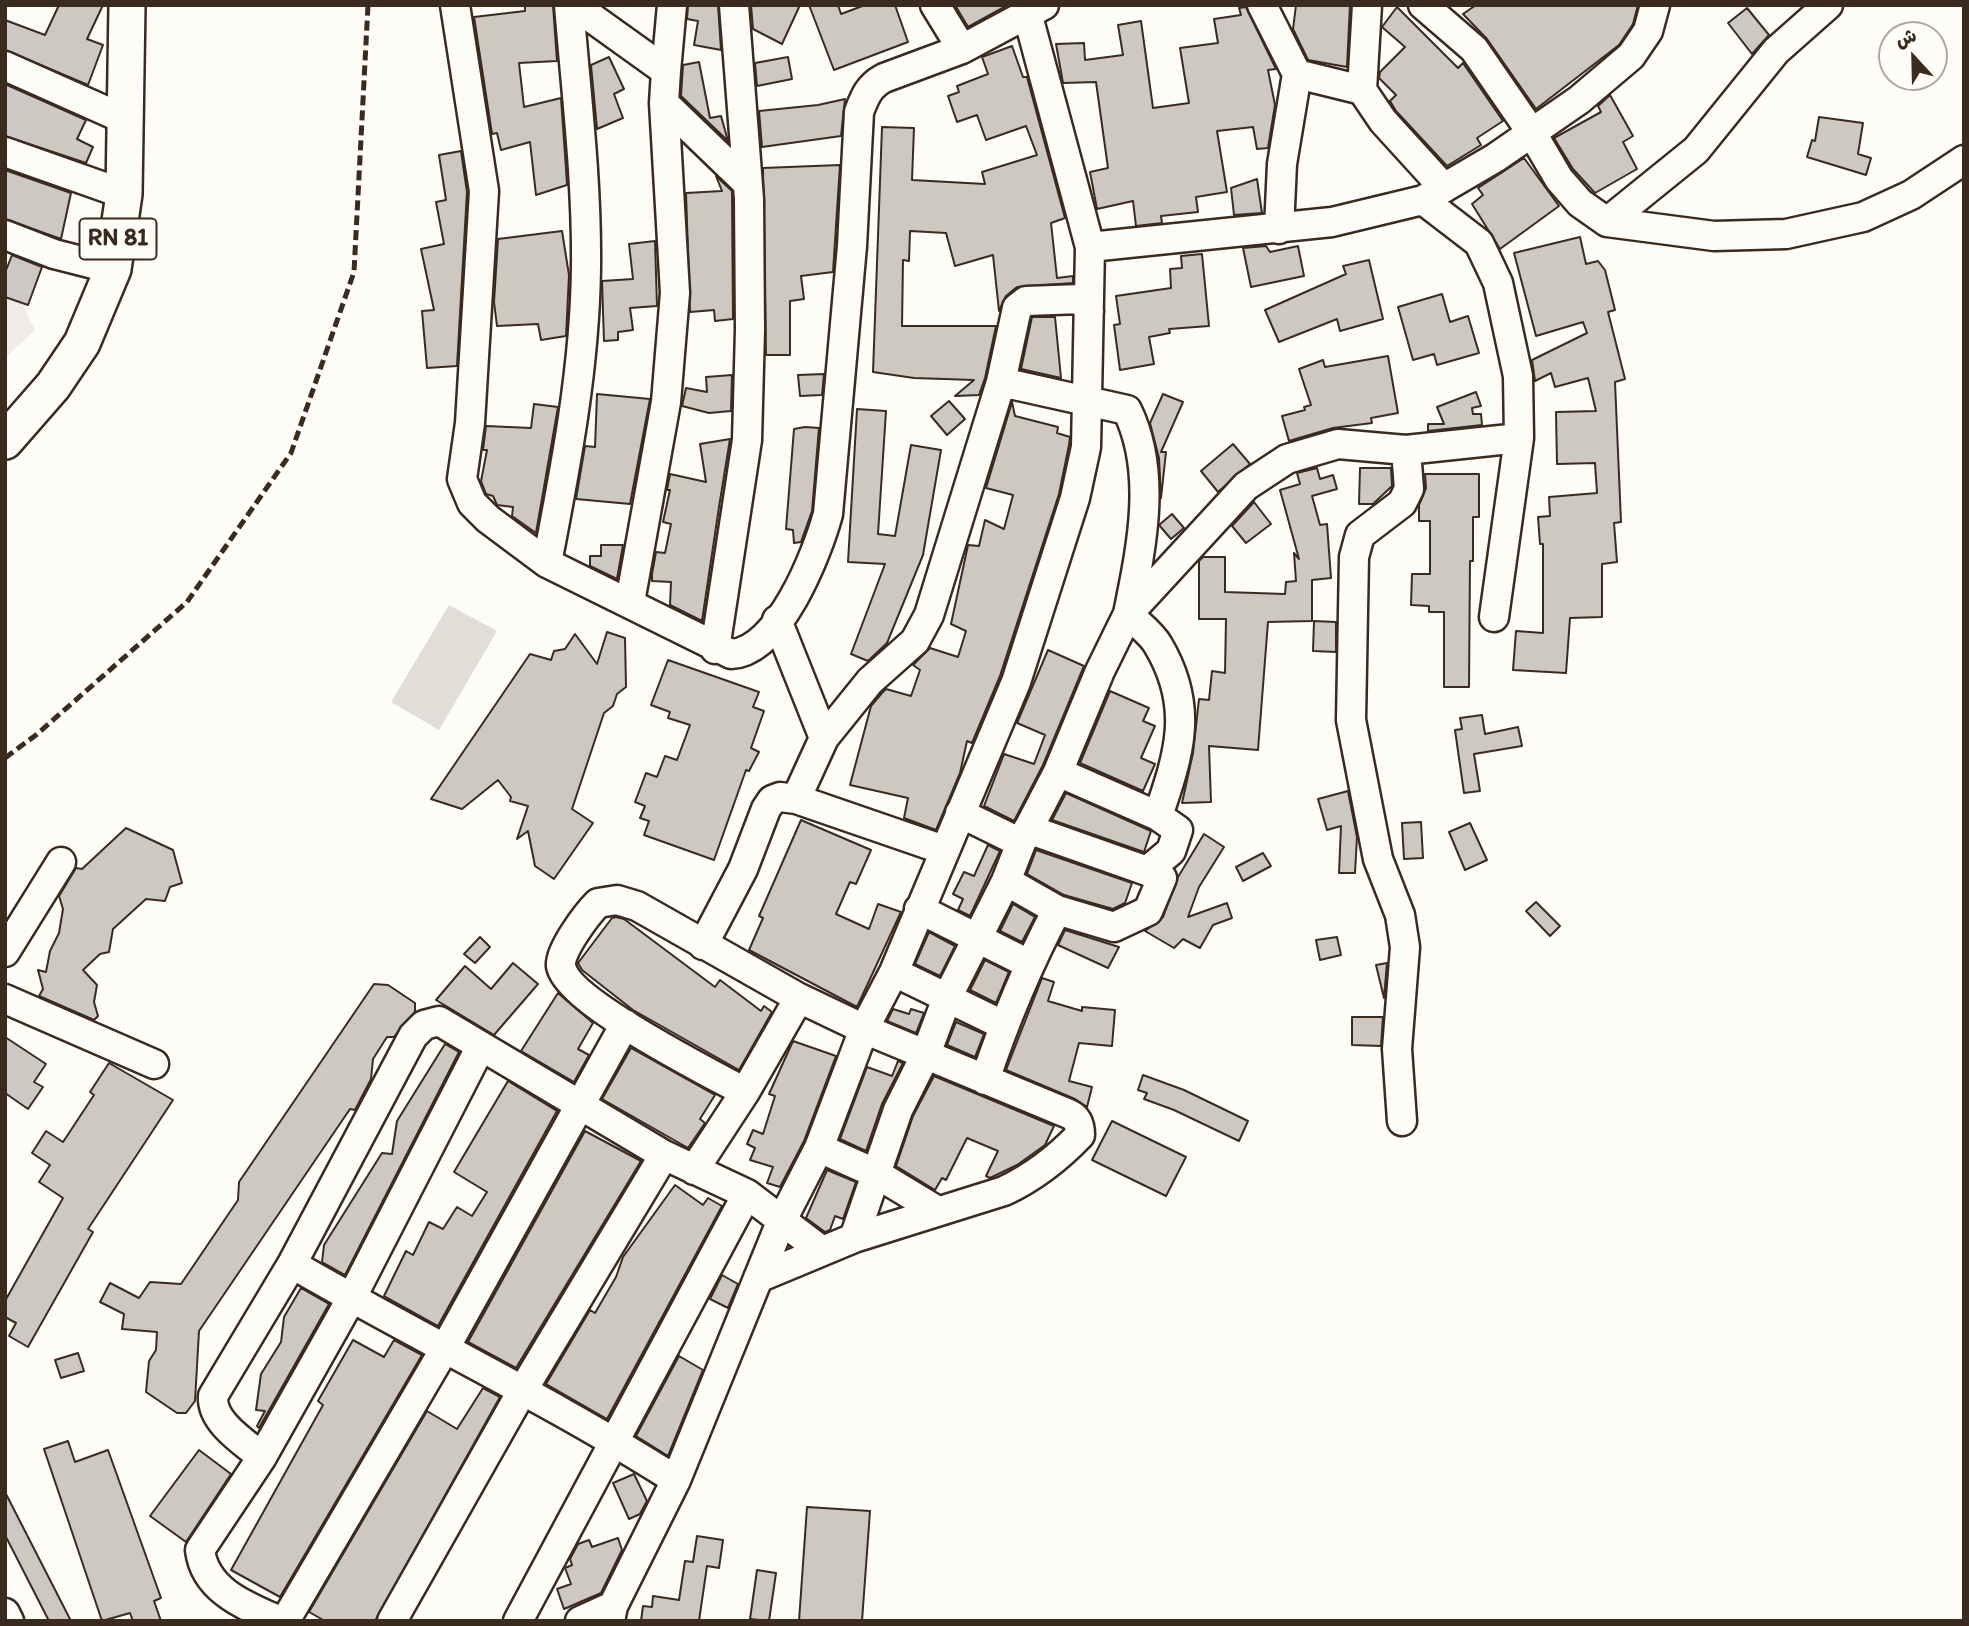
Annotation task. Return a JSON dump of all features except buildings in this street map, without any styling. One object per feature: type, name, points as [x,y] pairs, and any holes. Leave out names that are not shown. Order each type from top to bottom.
[{"type":"main road","name":"RN 81","points":[[5,441],[53,386],[82,343],[113,269],[124,194],[127,5]]},
{"type":"street","points":[[456,5],[484,191],[470,423],[462,479],[472,502],[488,519],[547,563],[630,602],[715,649],[741,654],[762,640],[817,554],[828,514],[852,246],[859,113],[873,84],[899,70],[961,49],[1033,8],[1090,247],[1086,447],[1062,542],[1016,682],[894,972],[864,1029],[819,1148],[780,1222],[676,1480],[611,1614],[580,1621]]},
{"type":"street","points":[[547,563],[574,421],[586,268],[572,5]]},
{"type":"street","points":[[572,5],[666,71]]},
{"type":"street","points":[[630,602],[666,402],[674,306],[664,103],[672,5]]},
{"type":"street","points":[[715,649],[747,440],[750,330],[747,183],[734,5]]},
{"type":"street","points":[[935,5],[961,49]]},
{"type":"street","points":[[1262,5],[1297,74],[1282,163],[1279,229]]},
{"type":"street","points":[[1367,5],[1362,90],[1433,194],[1479,243],[1498,283],[1518,376],[1519,438],[1494,617]]},
{"type":"street","points":[[1426,5],[1474,49],[1532,133],[1559,179],[1580,203],[1607,222],[1714,236],[1786,234],[1863,217],[1911,195],[1964,160]]},
{"type":"street","points":[[1090,247],[1332,222],[1433,194],[1532,133],[1579,100],[1632,56],[1648,31],[1655,5]]},
{"type":"street","points":[[1607,222],[1696,149],[1776,51],[1828,5]]},
{"type":"street","points":[[5,66],[124,119]]},
{"type":"street","points":[[1297,74],[1362,90]]},
{"type":"street","points":[[664,103],[747,183]]},
{"type":"street","points":[[5,152],[124,194]]},
{"type":"street","points":[[5,235],[54,254],[113,269]]},
{"type":"street","points":[[796,799],[824,738],[870,681],[915,641],[929,615],[1000,382],[1014,320],[1021,303],[1038,299],[1081,299],[1089,311]]},
{"type":"street","points":[[854,1238],[898,1110],[926,1054],[947,998],[1006,881],[1024,836],[1058,772],[1100,671],[1128,614],[1144,528],[1138,431],[1127,410],[1000,382]]},
{"type":"street","points":[[1128,614],[1247,486],[1287,459],[1338,444],[1406,450],[1519,438]]},
{"type":"street","points":[[1402,1121],[1398,1049],[1405,947],[1399,915],[1378,859],[1351,720],[1354,557],[1360,535],[1402,503],[1409,489],[1406,450]]},
{"type":"street","points":[[1128,614],[1158,643],[1171,673],[1181,718],[1179,755],[1158,816]]},
{"type":"street","points":[[777,620],[824,738]]},
{"type":"street","points":[[1058,772],[1158,816],[1178,830],[1171,851],[1147,871]]},
{"type":"street","points":[[703,945],[743,869],[772,800],[780,797],[796,799],[944,850]]},
{"type":"street","points":[[960,813],[1024,836],[1147,871],[1162,878],[1144,915],[1114,927],[1057,910],[1006,881]]},
{"type":"street","points":[[5,953],[61,862]]},
{"type":"street","points":[[745,1092],[625,1024],[575,989],[560,964],[564,951],[598,902],[617,900],[638,906],[799,998],[864,1029],[1075,1117],[1080,1135],[1058,1158],[1027,1180],[854,1238],[758,1278]]},
{"type":"street","points":[[919,909],[1029,964]]},
{"type":"street","points":[[985,1080],[1003,1025],[1029,964],[1057,910]]},
{"type":"street","points":[[894,972],[1003,1025]]},
{"type":"street","points":[[694,1170],[745,1092],[799,998]]},
{"type":"street","points":[[5,999],[154,1064]]},
{"type":"street","points":[[262,1457],[225,1425],[212,1405],[213,1396],[292,1264],[417,1030],[439,1021],[579,1107],[664,1155],[747,1194],[780,1222],[822,1251]]},
{"type":"street","points":[[481,1046],[351,1298],[262,1457],[200,1550],[201,1562],[211,1580],[241,1604],[282,1621],[444,1350],[625,1024]]},
{"type":"street","points":[[819,1148],[875,1173],[936,1210]]},
{"type":"street","points":[[392,1621],[521,1393],[664,1155]]},
{"type":"street","points":[[518,1621],[747,1194]]},
{"type":"street","points":[[292,1264],[521,1393],[613,1440],[676,1480]]},
{"type":"street","points":[[5,1613],[9,1621]]},
{"type":"shaded area","points":[[5,267],[35,330],[5,358]]},
{"type":"shaded area","points":[[449,605],[497,631],[439,730],[391,702]]},
{"type":"railway","points":[[5,758],[36,735],[187,602],[291,453],[354,272],[368,5]]}]
